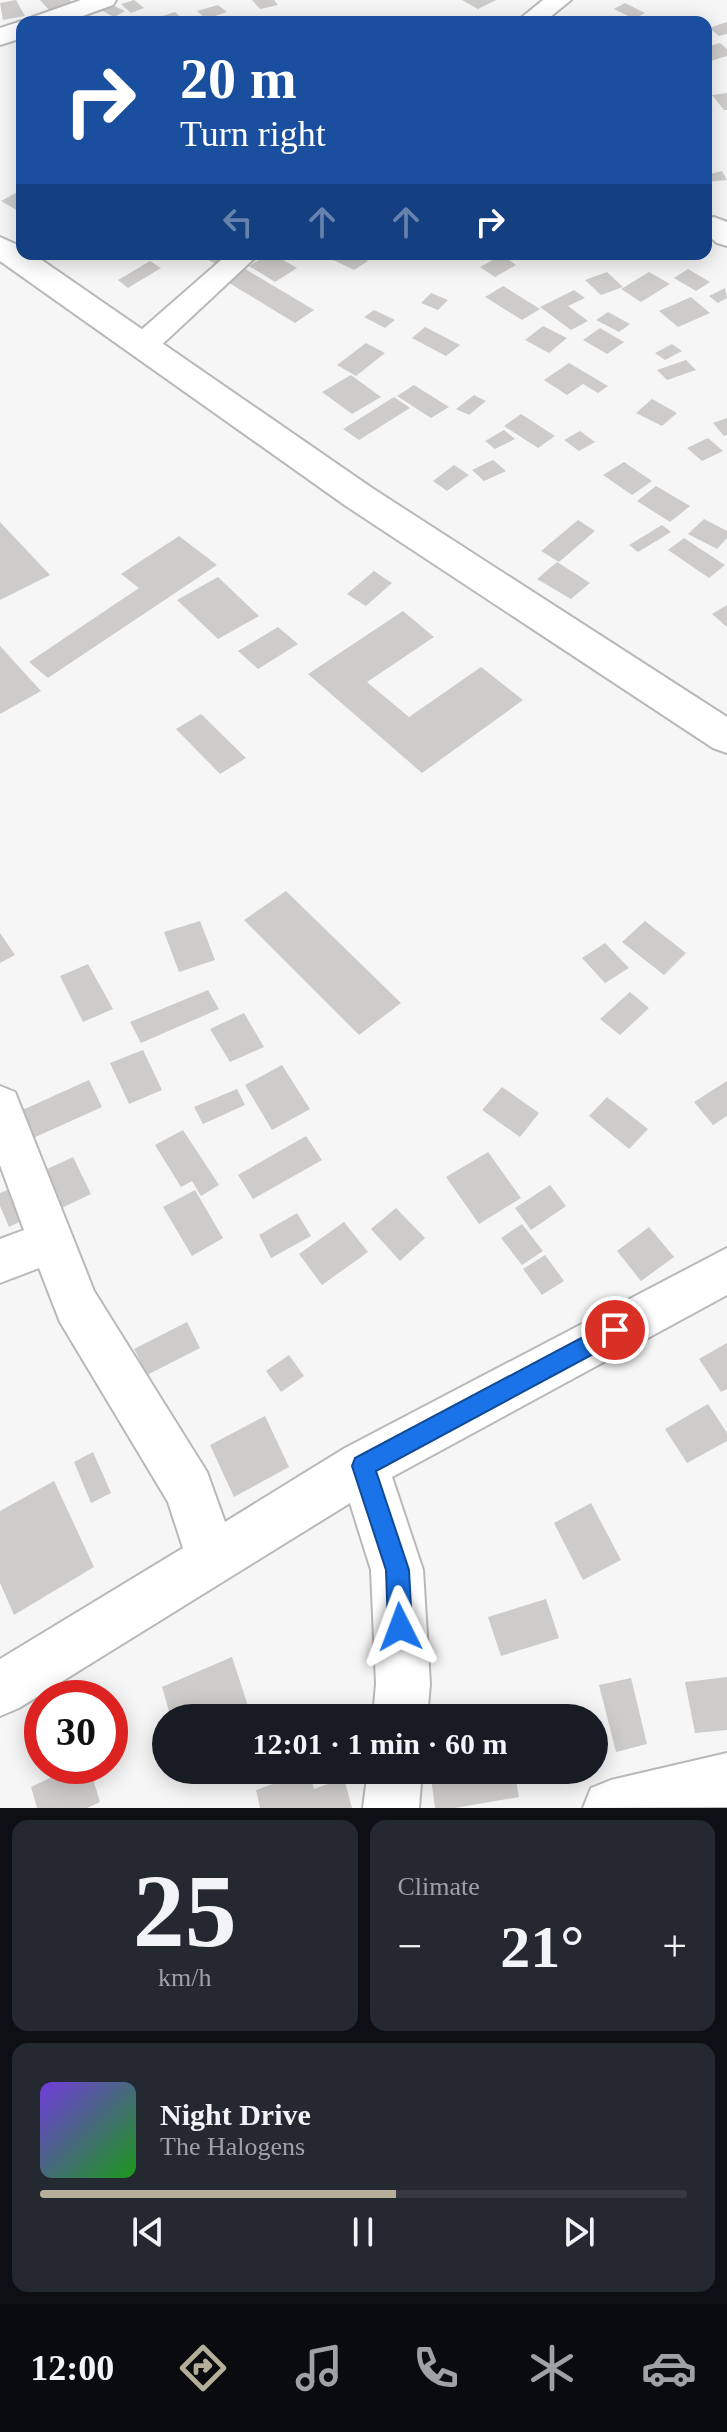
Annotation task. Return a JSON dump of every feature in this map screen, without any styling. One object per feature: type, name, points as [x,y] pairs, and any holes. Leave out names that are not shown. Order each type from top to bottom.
[{"type":"street","points":[[59,16],[104,0]]},
{"type":"street","points":[[536,16],[559,0]]},
{"type":"street","points":[[21,260],[359,497],[726,734]]},
{"type":"street","points":[[144,344],[238,260]]},
{"type":"street","points":[[0,1106],[77,1306],[189,1490],[212,1559]]},
{"type":"street","points":[[0,1261],[51,1242]]},
{"type":"street","points":[[0,1689],[363,1466],[727,1270]]},
{"type":"street","points":[[363,1466],[397,1570],[401,1704]]},
{"type":"street","points":[[391,1808],[394,1784]]},
{"type":"street","points":[[611,1808],[723,1791]]},
{"type":"building","points":[[16,0],[25,16],[3,20],[0,3]]},
{"type":"building","points":[[40,0],[70,0],[73,4],[49,10]]},
{"type":"building","points":[[134,0],[144,8],[131,13],[121,4]]},
{"type":"building","points":[[252,0],[274,0],[278,5],[260,9]]},
{"type":"building","points":[[462,0],[496,0],[478,9]]},
{"type":"building","points":[[625,3],[645,13],[628,16],[614,9]]},
{"type":"building","points":[[110,4],[125,11],[112,16],[99,9]]},
{"type":"building","points":[[218,5],[227,12],[203,16],[197,11]]},
{"type":"building","points":[[727,22],[727,34],[719,36],[712,27]]},
{"type":"building","points":[[720,43],[727,49],[727,56],[712,60],[712,45]]},
{"type":"building","points":[[727,93],[727,110],[724,110],[712,95]]},
{"type":"building","points":[[722,171],[727,180],[712,181],[712,174]]},
{"type":"building","points":[[16,193],[16,210],[1,201]]},
{"type":"building","points":[[208,260],[228,260],[219,266]]},
{"type":"building","points":[[259,260],[283,260],[297,268],[275,282],[249,266]]},
{"type":"building","points":[[333,260],[368,261],[354,270]]},
{"type":"building","points":[[493,260],[509,260],[516,265],[495,277],[480,267]]},
{"type":"building","points":[[150,261],[161,268],[128,288],[118,280]]},
{"type":"building","points":[[245,269],[314,310],[295,323],[226,281]]},
{"type":"building","points":[[688,269],[710,282],[696,291],[674,278]]},
{"type":"building","points":[[607,272],[623,287],[601,295],[585,280]]},
{"type":"building","points":[[649,272],[670,284],[641,302],[621,289]]},
{"type":"building","points":[[503,286],[540,309],[522,320],[485,297]]},
{"type":"building","points":[[725,288],[727,298],[718,303],[709,296]]},
{"type":"building","points":[[574,290],[585,298],[568,306],[588,321],[571,330],[540,307]]},
{"type":"building","points":[[431,293],[448,300],[438,310],[421,303]]},
{"type":"building","points":[[691,297],[710,313],[678,327],[659,311]]},
{"type":"building","points":[[374,310],[395,320],[385,328],[364,317]]},
{"type":"building","points":[[608,312],[630,324],[619,332],[596,320]]},
{"type":"building","points":[[543,326],[567,338],[549,353],[525,340]]},
{"type":"building","points":[[425,327],[460,345],[446,356],[412,338]]},
{"type":"building","points":[[600,328],[624,342],[607,354],[583,340]]},
{"type":"building","points":[[366,343],[385,353],[356,376],[337,365]]},
{"type":"building","points":[[672,344],[682,351],[665,360],[655,353]]},
{"type":"building","points":[[686,360],[696,370],[667,380],[657,370]]},
{"type":"building","points":[[569,363],[608,386],[598,393],[583,384],[567,395],[544,380]]},
{"type":"building","points":[[351,375],[381,397],[352,414],[322,392]]},
{"type":"building","points":[[414,385],[449,407],[431,418],[397,396]]},
{"type":"building","points":[[474,395],[486,401],[469,415],[456,409]]},
{"type":"building","points":[[394,397],[410,408],[359,440],[343,429]]},
{"type":"building","points":[[652,399],[677,413],[662,426],[636,413]]},
{"type":"building","points":[[521,414],[555,436],[538,448],[504,426]]},
{"type":"building","points":[[727,418],[727,435],[724,436],[713,423]]},
{"type":"building","points":[[504,430],[515,439],[495,449],[485,441]]},
{"type":"building","points":[[580,431],[595,442],[579,451],[564,440]]},
{"type":"building","points":[[708,438],[723,451],[702,461],[687,448]]},
{"type":"building","points":[[493,460],[506,471],[484,481],[472,470]]},
{"type":"building","points":[[624,462],[652,481],[632,495],[603,475]]},
{"type":"building","points":[[454,465],[469,475],[447,491],[433,481]]},
{"type":"building","points":[[656,486],[690,506],[670,522],[637,501]]},
{"type":"building","points":[[704,519],[727,531],[727,538],[717,549],[688,534]]},
{"type":"building","points":[[578,520],[595,531],[559,562],[541,551]]},
{"type":"building","points":[[0,522],[50,575],[0,600]]},
{"type":"building","points":[[662,525],[671,532],[638,552],[629,545]]},
{"type":"building","points":[[179,536],[217,565],[48,678],[29,662],[139,588],[121,574]]},
{"type":"building","points":[[684,538],[725,565],[709,578],[668,550]]},
{"type":"building","points":[[557,562],[590,583],[571,599],[537,579]]},
{"type":"building","points":[[374,571],[392,583],[366,606],[347,594]]},
{"type":"building","points":[[218,577],[259,616],[218,639],[177,600]]},
{"type":"building","points":[[727,605],[727,627],[712,614]]},
{"type":"building","points":[[403,611],[434,637],[367,682],[409,717],[481,667],[523,700],[422,773],[308,674]]},
{"type":"building","points":[[278,627],[298,644],[258,669],[238,651]]},
{"type":"building","points":[[0,646],[41,691],[0,714]]},
{"type":"building","points":[[201,714],[246,758],[220,774],[176,729]]},
{"type":"building","points":[[286,891],[401,1003],[359,1035],[244,920]]},
{"type":"building","points":[[200,921],[215,960],[179,972],[164,932]]},
{"type":"building","points":[[645,921],[686,953],[664,975],[622,942]]},
{"type":"building","points":[[0,933],[15,955],[0,963]]},
{"type":"building","points":[[605,943],[629,968],[605,983],[582,958]]},
{"type":"building","points":[[88,964],[113,1009],[83,1022],[60,976]]},
{"type":"building","points":[[208,990],[219,1009],[141,1043],[130,1022]]},
{"type":"building","points":[[630,992],[649,1008],[620,1035],[600,1019]]},
{"type":"building","points":[[244,1013],[264,1047],[230,1062],[210,1029]]},
{"type":"building","points":[[143,1050],[162,1090],[129,1104],[110,1063]]},
{"type":"building","points":[[282,1065],[310,1109],[272,1130],[245,1085]]},
{"type":"building","points":[[89,1080],[102,1107],[31,1139],[18,1112]]},
{"type":"building","points":[[727,1081],[727,1116],[713,1125],[694,1102]]},
{"type":"building","points":[[502,1087],[539,1113],[520,1137],[482,1110]]},
{"type":"building","points":[[237,1089],[245,1105],[203,1124],[194,1107]]},
{"type":"building","points":[[607,1097],[648,1129],[629,1149],[589,1116]]},
{"type":"building","points":[[183,1130],[219,1185],[201,1196],[192,1181],[181,1187],[155,1145]]},
{"type":"building","points":[[306,1136],[322,1160],[253,1199],[238,1175]]},
{"type":"building","points":[[488,1152],[521,1198],[479,1224],[446,1177]]},
{"type":"building","points":[[73,1157],[91,1194],[47,1215],[30,1177]]},
{"type":"building","points":[[550,1185],[566,1206],[531,1230],[515,1208]]},
{"type":"building","points":[[17,1186],[30,1217],[9,1227],[0,1206],[0,1193]]},
{"type":"building","points":[[195,1190],[223,1238],[192,1256],[163,1207]]},
{"type":"building","points":[[396,1208],[425,1238],[400,1261],[371,1229]]},
{"type":"building","points":[[297,1213],[311,1236],[271,1258],[259,1235]]},
{"type":"building","points":[[344,1222],[368,1252],[322,1285],[299,1254]]},
{"type":"building","points":[[522,1224],[543,1251],[522,1265],[501,1238]]},
{"type":"building","points":[[649,1227],[674,1257],[641,1281],[617,1251]]},
{"type":"building","points":[[545,1255],[564,1281],[542,1295],[523,1269]]},
{"type":"building","points":[[187,1322],[200,1348],[147,1375],[134,1349]]},
{"type":"building","points":[[727,1343],[727,1389],[721,1392],[699,1359]]},
{"type":"building","points":[[289,1355],[304,1376],[281,1392],[266,1371]]},
{"type":"building","points":[[708,1404],[727,1433],[727,1441],[687,1463],[665,1429]]},
{"type":"building","points":[[265,1416],[289,1467],[234,1497],[210,1445]]},
{"type":"building","points":[[93,1452],[111,1493],[91,1503],[74,1462]]},
{"type":"building","points":[[54,1481],[94,1567],[14,1615],[0,1583],[0,1511]]},
{"type":"building","points":[[591,1503],[621,1560],[583,1580],[554,1523]]},
{"type":"building","points":[[546,1599],[559,1638],[501,1656],[488,1617]]},
{"type":"building","points":[[232,1657],[247,1704],[167,1704],[162,1687]]},
{"type":"building","points":[[727,1677],[727,1730],[695,1733],[685,1682]]},
{"type":"building","points":[[631,1678],[647,1744],[616,1752],[608,1720],[608,1704],[604,1704],[599,1685]]},
{"type":"building","points":[[37,1784],[94,1784],[100,1802],[87,1808],[37,1808],[31,1787]]},
{"type":"building","points":[[273,1784],[313,1784],[314,1789],[328,1784],[346,1784],[352,1808],[260,1808],[256,1790]]},
{"type":"building","points":[[432,1784],[517,1784],[519,1797],[455,1808],[435,1808]]},
{"type":"route","points":[[400,1627],[397,1570],[363,1466],[615,1330]]}]
